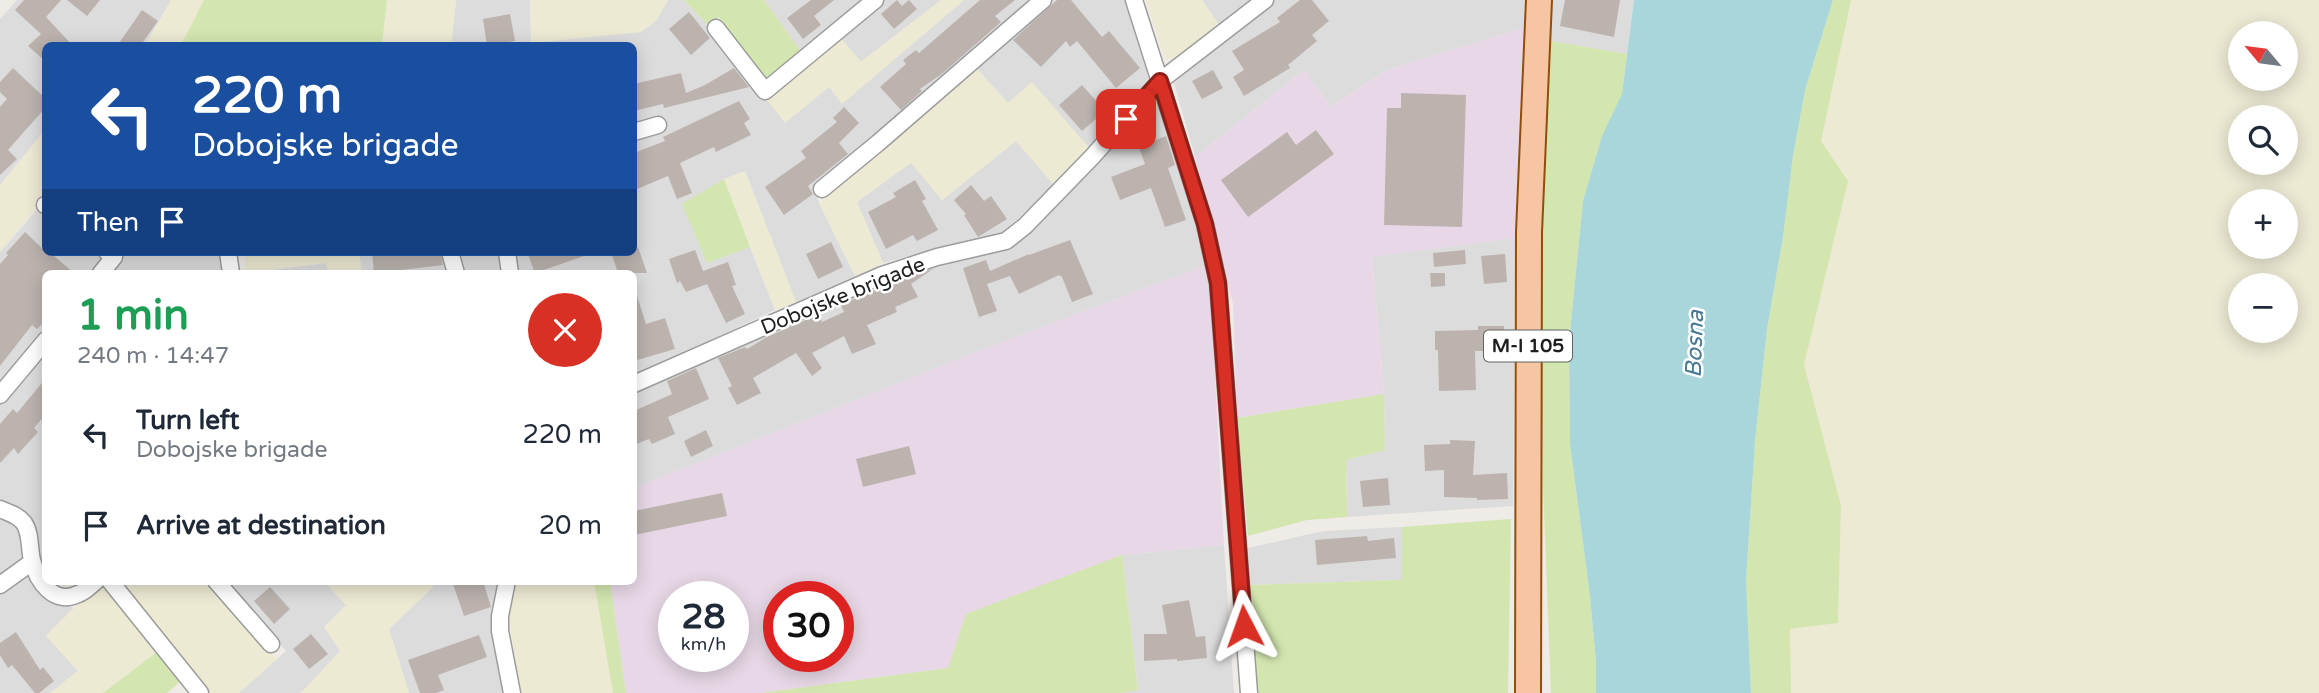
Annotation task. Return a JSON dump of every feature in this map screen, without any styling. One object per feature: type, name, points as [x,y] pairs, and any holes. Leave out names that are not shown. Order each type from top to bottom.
[{"type":"main road","name":"M-I 105","points":[[1528,693],[1529,232],[1539,0]]},
{"type":"street","points":[[716,28],[765,91],[875,0]]},
{"type":"street","points":[[822,189],[1043,0]]},
{"type":"street","points":[[1134,0],[1205,224],[1218,283],[1249,693]]},
{"type":"street","name":"Dobojske brigade","points":[[637,383],[882,275],[937,257],[1006,241],[1025,226],[1093,157],[1160,81],[1265,0]]},
{"type":"street","points":[[637,131],[658,125]]},
{"type":"street","points":[[103,270],[113,256]]},
{"type":"street","points":[[0,395],[42,345]]},
{"type":"street","points":[[0,509],[15,515],[26,526],[32,562],[42,584]]},
{"type":"street","points":[[0,585],[32,562]]},
{"type":"street","points":[[43,585],[57,596],[78,594],[90,585]]},
{"type":"street","points":[[113,585],[200,693]]},
{"type":"street","points":[[219,585],[271,644]]},
{"type":"street","points":[[506,585],[500,631],[512,693]]},
{"type":"shaded area","points":[[17,0],[171,0],[147,42],[42,42],[42,134],[0,185],[0,19]]},
{"type":"shaded area","points":[[171,0],[204,0],[183,42],[147,42]]},
{"type":"shaded area","points":[[387,0],[456,0],[451,42],[382,42]]},
{"type":"shaded area","points":[[456,0],[530,0],[531,42],[451,42]]},
{"type":"shaded area","points":[[530,0],[668,0],[656,21],[641,32],[531,42]]},
{"type":"shaded area","points":[[668,0],[684,0],[708,25],[785,122],[829,87],[843,103],[964,0],[1032,0],[976,52],[815,187],[819,203],[855,276],[796,302],[745,171],[724,179],[683,204],[707,263],[750,247],[775,310],[637,375],[637,270],[517,270],[515,256],[637,256],[637,140],[665,132],[661,118],[637,125],[637,42],[531,42],[656,21]]},
{"type":"shaded area","points":[[764,0],[866,0],[801,52]]},
{"type":"shaded area","points":[[882,0],[941,0],[861,62],[839,36]]},
{"type":"shaded area","points":[[941,0],[964,0],[842,104],[829,87],[785,123],[766,99],[839,36],[861,62]]},
{"type":"shaded area","points":[[1053,0],[1126,0],[1150,76],[1143,89],[1090,149],[1032,83],[1008,103],[976,68],[1029,18]]},
{"type":"shaded area","points":[[1146,0],[1202,0],[1219,25],[1178,57],[1169,59],[1164,56]]},
{"type":"shaded area","points":[[1202,0],[1250,0],[1219,25]]},
{"type":"shaded area","points":[[1273,0],[1528,0],[1527,27],[1384,72],[1331,107],[1304,70],[1195,157],[1174,83]]},
{"type":"shaded area","points":[[1547,0],[1634,0],[1627,54],[1545,40]]},
{"type":"shaded area","points":[[1851,0],[2319,0],[2319,693],[1791,693],[1789,629],[1838,623],[1841,505],[1804,365],[1848,181],[1821,141]]},
{"type":"shaded area","points":[[1527,27],[1515,238],[1372,257],[1384,394],[1237,418],[1233,304],[1195,157],[1304,70],[1331,107],[1384,72]]},
{"type":"shaded area","points":[[976,68],[1008,103],[1032,82],[1090,149],[1055,186],[1016,141],[942,200],[911,163],[857,202],[883,263],[855,276],[819,203]]},
{"type":"shaded area","points":[[1157,101],[1162,104],[1209,264],[979,351],[637,487],[637,392],[881,280],[939,262],[997,252],[1014,244]]},
{"type":"shaded area","points":[[42,134],[42,201],[0,252],[0,185]]},
{"type":"shaded area","points":[[1016,141],[1055,186],[999,235],[944,246],[883,263],[857,202],[911,162],[942,200]]},
{"type":"shaded area","points":[[745,171],[796,302],[775,310],[724,179]]},
{"type":"shaded area","points":[[39,207],[42,210],[42,256],[105,257],[97,270],[42,270],[42,335],[0,386],[0,252]]},
{"type":"shaded area","points":[[1515,238],[1513,506],[1347,517],[1346,460],[1385,450],[1384,394],[1372,256]]},
{"type":"shaded area","points":[[123,256],[222,256],[224,270],[111,270]]},
{"type":"shaded area","points":[[244,256],[360,256],[362,270],[328,270],[326,263],[270,270],[246,270]]},
{"type":"shaded area","points":[[360,256],[443,256],[447,270],[362,270]]},
{"type":"shaded area","points":[[456,256],[503,256],[505,270],[460,270]]},
{"type":"shaded area","points":[[326,263],[328,270],[269,270]]},
{"type":"shaded area","points":[[1209,264],[1224,545],[1122,555],[948,668],[761,693],[626,693],[611,585],[637,585],[637,487],[979,351]]},
{"type":"shaded area","points":[[42,353],[42,571],[34,532],[0,502],[0,404]]},
{"type":"shaded area","points":[[0,517],[16,525],[21,533],[25,560],[0,578]]},
{"type":"shaded area","points":[[1402,527],[1402,580],[1250,585],[1248,548],[1323,531]]},
{"type":"shaded area","points":[[1224,545],[1234,693],[1120,693],[1138,689],[1122,555]]},
{"type":"shaded area","points":[[28,573],[44,598],[74,608],[46,636],[78,671],[50,693],[0,693],[0,593]]},
{"type":"shaded area","points":[[103,585],[157,652],[103,693],[50,693],[78,671],[46,636],[74,608]]},
{"type":"shaded area","points":[[124,585],[211,585],[277,659],[239,693],[208,693]]},
{"type":"shaded area","points":[[228,585],[328,585],[346,605],[341,651],[301,693],[239,693],[286,651]]},
{"type":"shaded area","points":[[328,585],[435,585],[389,629],[409,693],[301,693],[340,651],[324,627],[346,605]]},
{"type":"shaded area","points":[[435,585],[501,585],[504,693],[409,693],[389,629]]},
{"type":"shaded area","points":[[514,585],[595,585],[613,693],[520,693],[508,609]]},
{"type":"green space","points":[[204,0],[387,0],[382,42],[183,42]]},
{"type":"green space","points":[[684,0],[764,0],[801,52],[766,79],[719,17],[708,25]]},
{"type":"green space","points":[[1833,0],[1851,0],[1821,141],[1848,181],[1804,365],[1841,505],[1838,623],[1790,629],[1791,693],[1751,693],[1746,581],[1755,441],[1767,329],[1805,90]]},
{"type":"green space","points":[[1545,40],[1627,54],[1622,95],[1602,136],[1583,201],[1569,342],[1570,444],[1590,596],[1596,693],[1551,693],[1543,486],[1541,319]]},
{"type":"green space","points":[[724,179],[750,247],[707,263],[682,204]]},
{"type":"green space","points":[[1384,394],[1385,450],[1346,460],[1347,517],[1307,520],[1248,536],[1237,418]]},
{"type":"green space","points":[[1511,519],[1508,693],[1257,693],[1250,585],[1402,580],[1402,527]]},
{"type":"green space","points":[[1122,555],[1138,690],[1120,693],[761,693],[948,668],[966,614]]},
{"type":"green space","points":[[595,585],[611,585],[626,693],[613,693]]},
{"type":"green space","points":[[157,652],[183,679],[167,693],[103,693]]},
{"type":"water","name":"Bosna","points":[[1634,0],[1833,0],[1805,90],[1767,329],[1755,441],[1746,581],[1751,693],[1596,693],[1590,596],[1570,444],[1569,342],[1583,201],[1602,136],[1622,94]]},
{"type":"building","points":[[24,0],[61,0],[46,17],[69,42],[42,42],[42,58],[28,46],[41,34],[15,10]]},
{"type":"building","points":[[67,0],[100,0],[87,16]]},
{"type":"building","points":[[811,0],[834,0],[814,16],[821,25],[803,39],[787,18]]},
{"type":"building","points":[[897,0],[902,6],[909,0],[917,9],[894,29],[881,14]]},
{"type":"building","points":[[980,0],[1015,0],[995,16],[1001,22],[943,73],[920,89],[922,91],[901,110],[880,87],[906,64],[903,60],[916,50],[919,53]]},
{"type":"building","points":[[1057,0],[1071,0],[1102,37],[1109,31],[1140,68],[1116,88],[1077,41],[1070,47],[1066,41],[1041,67],[1013,40]]},
{"type":"building","points":[[1300,0],[1312,0],[1329,21],[1312,35],[1317,41],[1288,65],[1290,68],[1244,96],[1233,77],[1244,70],[1232,51],[1280,22],[1277,18]]},
{"type":"building","points":[[1565,0],[1620,0],[1614,37],[1560,26]]},
{"type":"building","points":[[142,10],[158,21],[143,42],[120,42]]},
{"type":"building","points":[[689,12],[710,38],[691,55],[669,29]]},
{"type":"building","points":[[510,14],[515,41],[486,42],[483,19]]},
{"type":"building","points":[[13,68],[42,95],[42,112],[8,150],[17,159],[0,175],[0,107],[7,99],[0,92],[0,82]]},
{"type":"building","points":[[734,68],[749,87],[664,108],[663,104],[637,110],[637,83],[681,73],[686,93]]},
{"type":"building","points":[[1213,70],[1223,88],[1202,99],[1192,81]]},
{"type":"building","points":[[1082,85],[1105,111],[1082,131],[1059,105]]},
{"type":"building","points":[[1401,93],[1466,95],[1462,227],[1384,225],[1387,108],[1401,108]]},
{"type":"building","points":[[739,101],[750,119],[744,123],[751,135],[716,152],[714,147],[680,163],[692,193],[677,199],[668,176],[637,189],[637,152],[665,141],[663,137]]},
{"type":"building","points":[[844,107],[859,123],[839,143],[848,154],[808,186],[813,194],[784,215],[765,187],[806,158],[801,151],[837,122],[833,118]]},
{"type":"building","points":[[1316,130],[1334,154],[1248,217],[1221,180],[1287,132],[1296,145]]},
{"type":"building","points":[[1166,136],[1175,165],[1168,168],[1186,220],[1165,227],[1151,188],[1120,200],[1111,177],[1145,164],[1139,147]]},
{"type":"building","points":[[915,180],[926,199],[922,201],[938,230],[917,241],[913,235],[886,249],[868,212],[896,197],[893,193]]},
{"type":"building","points":[[971,185],[984,201],[991,196],[1007,219],[978,237],[964,215],[966,214],[954,200]]},
{"type":"building","points":[[25,232],[42,248],[42,256],[54,256],[70,270],[42,270],[42,324],[37,329],[32,325],[0,366],[0,264],[8,255],[6,253]]},
{"type":"building","points":[[1070,240],[1093,294],[1072,302],[1059,275],[1019,294],[1010,276],[987,284],[997,311],[979,317],[963,268],[986,260],[990,271]]},
{"type":"building","points":[[831,242],[843,267],[818,279],[806,254]]},
{"type":"building","points":[[637,248],[647,273],[617,270],[612,256],[637,256]]},
{"type":"building","points":[[695,250],[703,271],[728,262],[736,285],[732,286],[745,314],[726,323],[707,284],[686,292],[680,281],[677,283],[669,259]]},
{"type":"building","points":[[1465,250],[1466,264],[1434,267],[1433,253]]},
{"type":"building","points":[[1505,254],[1507,282],[1484,284],[1481,256]]},
{"type":"building","points":[[372,256],[441,256],[443,265],[401,270],[374,270]]},
{"type":"building","points":[[529,256],[584,256],[544,270],[534,270]]},
{"type":"building","points":[[933,269],[911,284],[918,297],[895,307],[897,312],[867,325],[876,344],[852,354],[844,336],[812,353],[822,368],[812,376],[796,353],[753,378],[761,393],[737,405],[728,388],[732,386],[718,358],[745,347],[747,349],[819,314],[822,322],[844,312],[841,305],[886,285]]},
{"type":"building","points":[[1430,273],[1445,273],[1445,286],[1431,287]]},
{"type":"building","points":[[637,296],[646,324],[665,318],[675,349],[637,360]]},
{"type":"building","points":[[1478,326],[1504,326],[1504,351],[1475,351],[1476,390],[1439,391],[1435,331],[1478,330]]},
{"type":"building","points":[[696,368],[709,399],[668,417],[675,434],[652,444],[649,439],[637,444],[637,410],[672,394],[667,381]]},
{"type":"building","points":[[42,383],[42,419],[34,428],[38,432],[18,454],[14,448],[0,463],[0,424],[13,409],[17,413]]},
{"type":"building","points":[[706,430],[713,446],[691,457],[684,441]]},
{"type":"building","points":[[1450,440],[1475,441],[1473,475],[1507,473],[1508,499],[1444,497],[1444,470],[1425,471],[1424,445],[1450,444]]},
{"type":"building","points":[[909,446],[916,474],[863,487],[856,459]]},
{"type":"building","points":[[1388,478],[1390,505],[1363,507],[1360,481]]},
{"type":"building","points":[[722,493],[727,516],[637,534],[637,510]]},
{"type":"building","points":[[1367,536],[1368,541],[1394,538],[1396,558],[1317,565],[1315,540]]},
{"type":"building","points":[[453,585],[484,585],[491,607],[464,616]]},
{"type":"building","points":[[270,587],[290,609],[274,624],[254,601]]},
{"type":"building","points":[[1189,600],[1196,637],[1205,636],[1207,658],[1144,661],[1144,634],[1167,634],[1162,605]]},
{"type":"building","points":[[16,632],[40,670],[43,667],[54,681],[39,693],[35,693],[12,665],[8,668],[0,655],[0,643]]},
{"type":"building","points":[[311,634],[328,654],[309,669],[293,649]]},
{"type":"building","points":[[479,635],[487,657],[438,675],[444,690],[420,693],[408,660]]},
{"type":"route","points":[[1126,119],[1160,81],[1205,224],[1218,283],[1244,626]]}]
